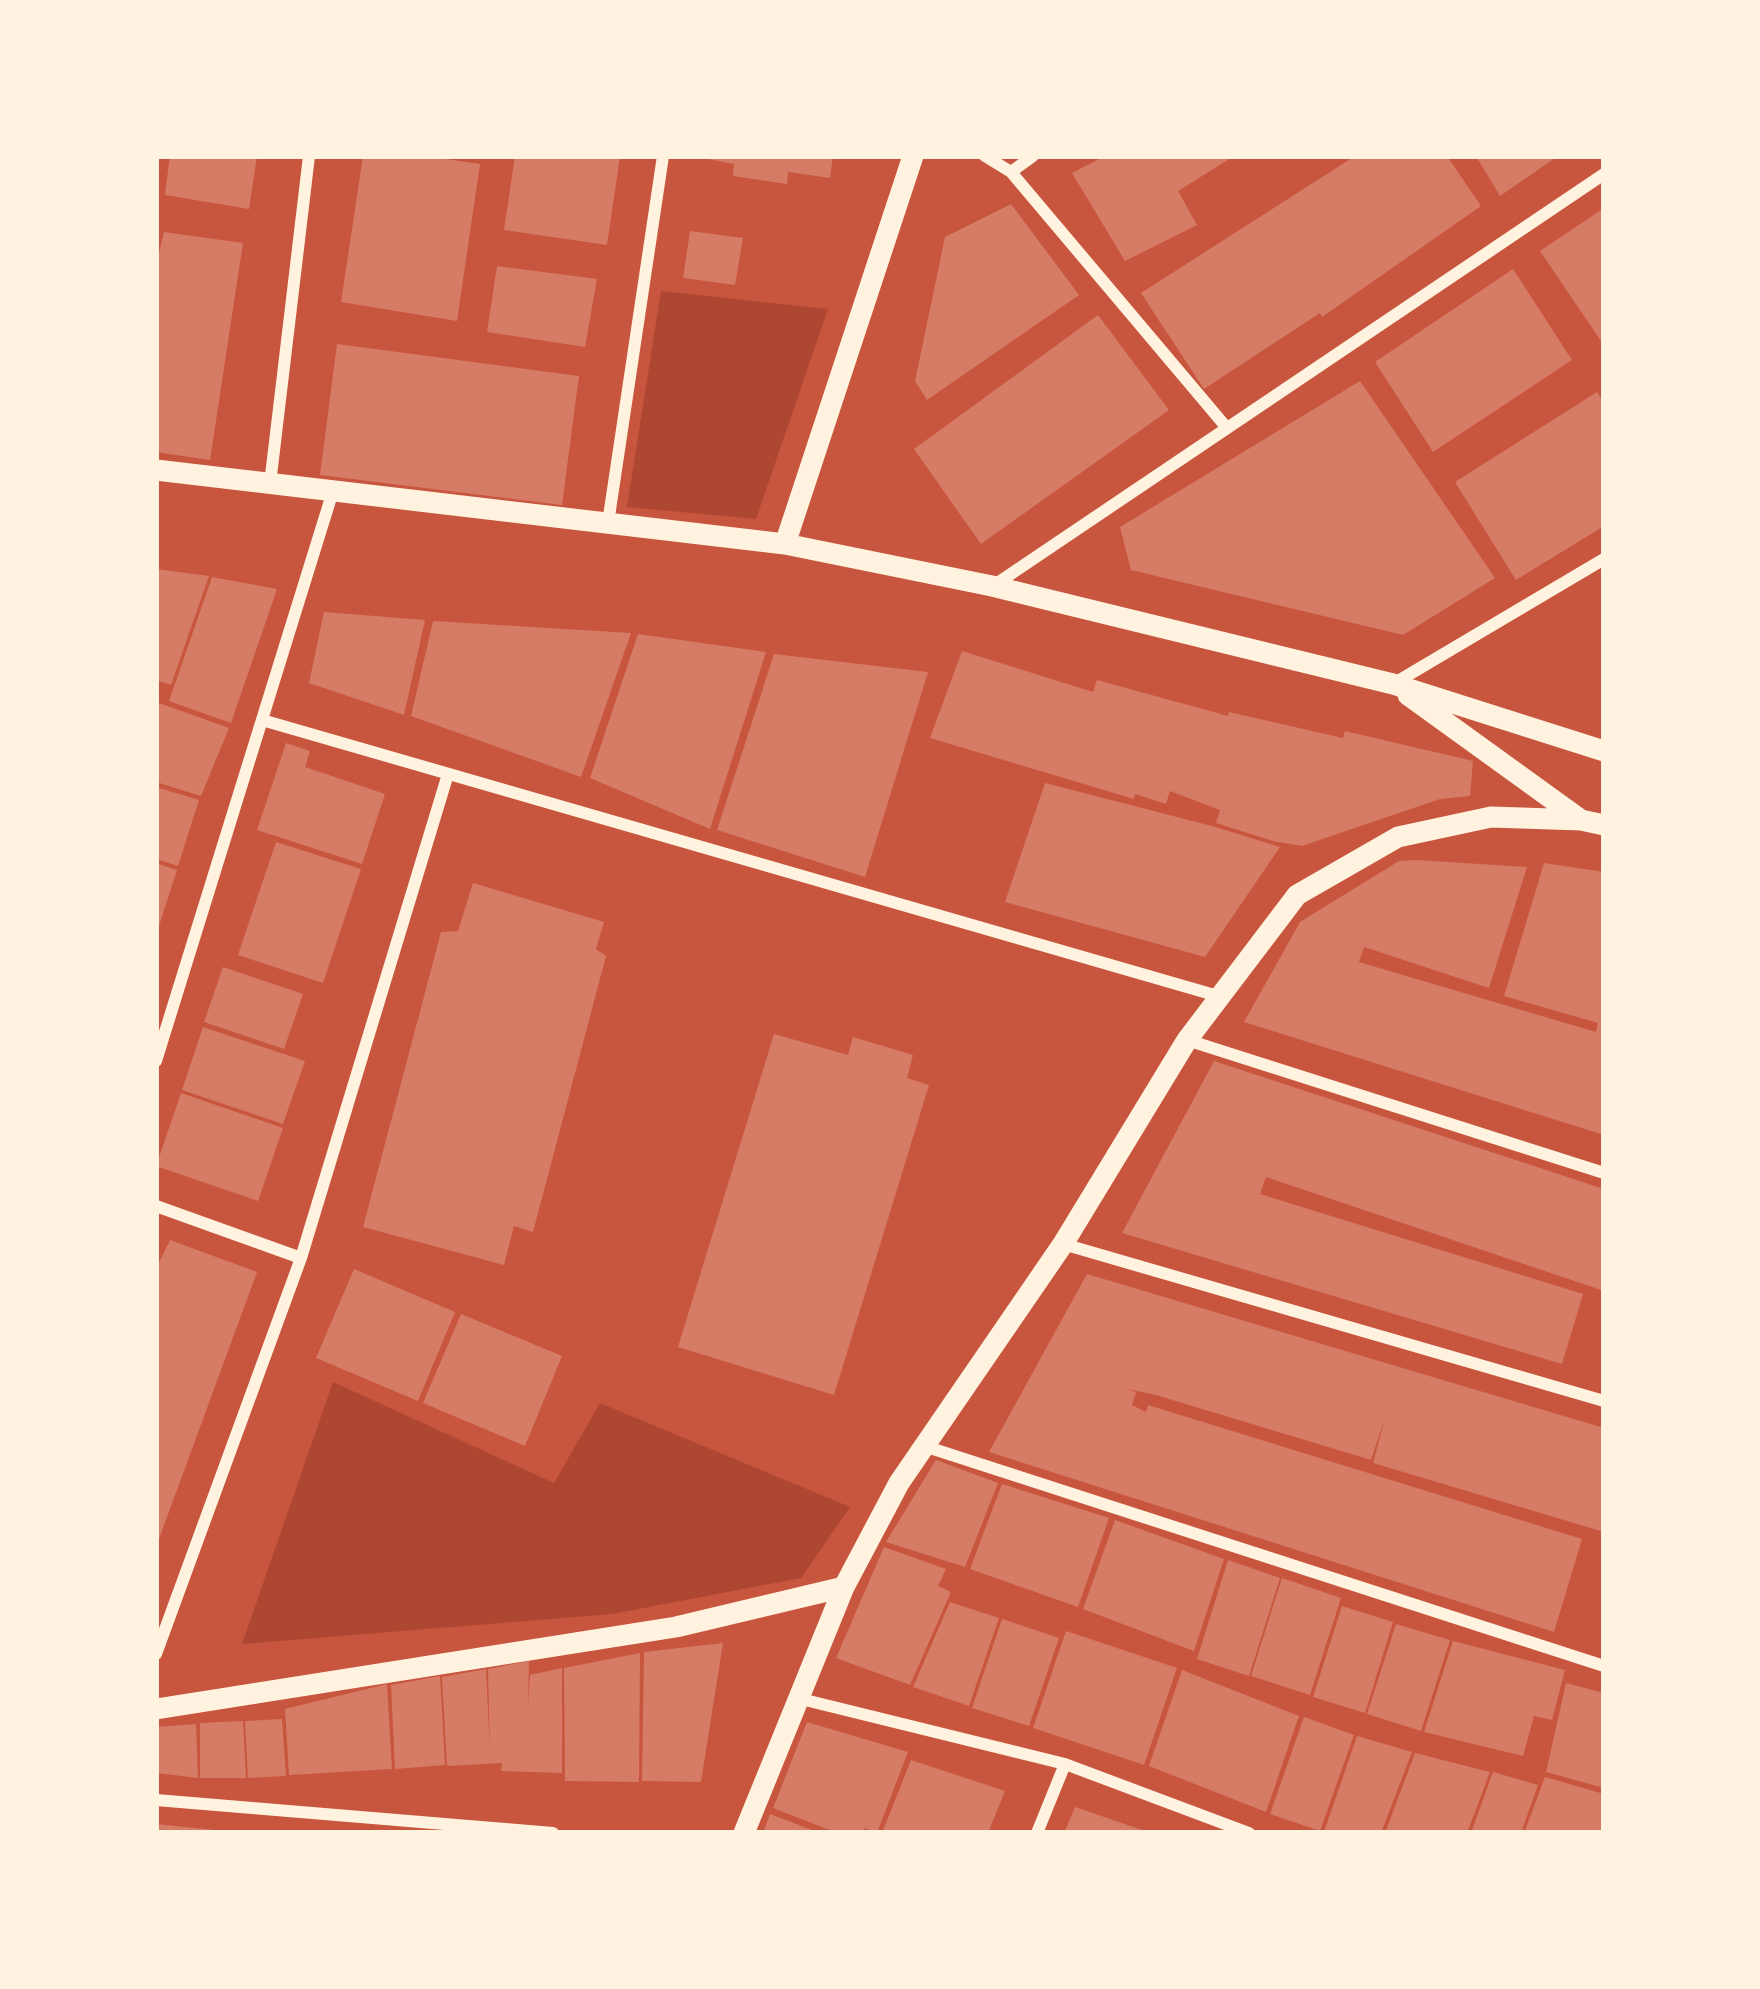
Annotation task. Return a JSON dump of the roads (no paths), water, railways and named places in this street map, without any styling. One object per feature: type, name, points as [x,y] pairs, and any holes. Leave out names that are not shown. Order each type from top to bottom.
[{"type":"street","points":[[270,484],[309,156]]},
{"type":"street","points":[[608,524],[663,156]]},
{"type":"street","points":[[785,544],[913,156]]},
{"type":"street","points":[[985,156],[1011,172],[1227,428]]},
{"type":"street","points":[[1011,172],[1033,156]]},
{"type":"street","points":[[992,586],[1604,174]]},
{"type":"street","points":[[156,470],[785,544],[992,586],[1393,684],[1604,751]]},
{"type":"street","points":[[156,1061],[333,491]]},
{"type":"street","points":[[1393,684],[1604,560]]},
{"type":"street","points":[[1393,684],[1593,823]]},
{"type":"street","points":[[262,720],[1217,996]]},
{"type":"street","points":[[156,1654],[301,1258],[448,774]]},
{"type":"street","points":[[744,1833],[844,1587],[924,1446],[1063,1244],[1187,1040],[1297,895],[1398,837],[1491,817],[1593,823]]},
{"type":"street","points":[[1187,1040],[1604,1173]]},
{"type":"street","points":[[156,1206],[301,1258]]},
{"type":"street","points":[[1063,1244],[1604,1401]]},
{"type":"street","points":[[924,1446],[1604,1666]]},
{"type":"street","points":[[156,1708],[676,1627],[844,1587]]},
{"type":"street","points":[[796,1698],[1065,1764],[1250,1833]]},
{"type":"street","points":[[1037,1833],[1065,1764]]},
{"type":"street","points":[[156,1800],[553,1833]]}]
